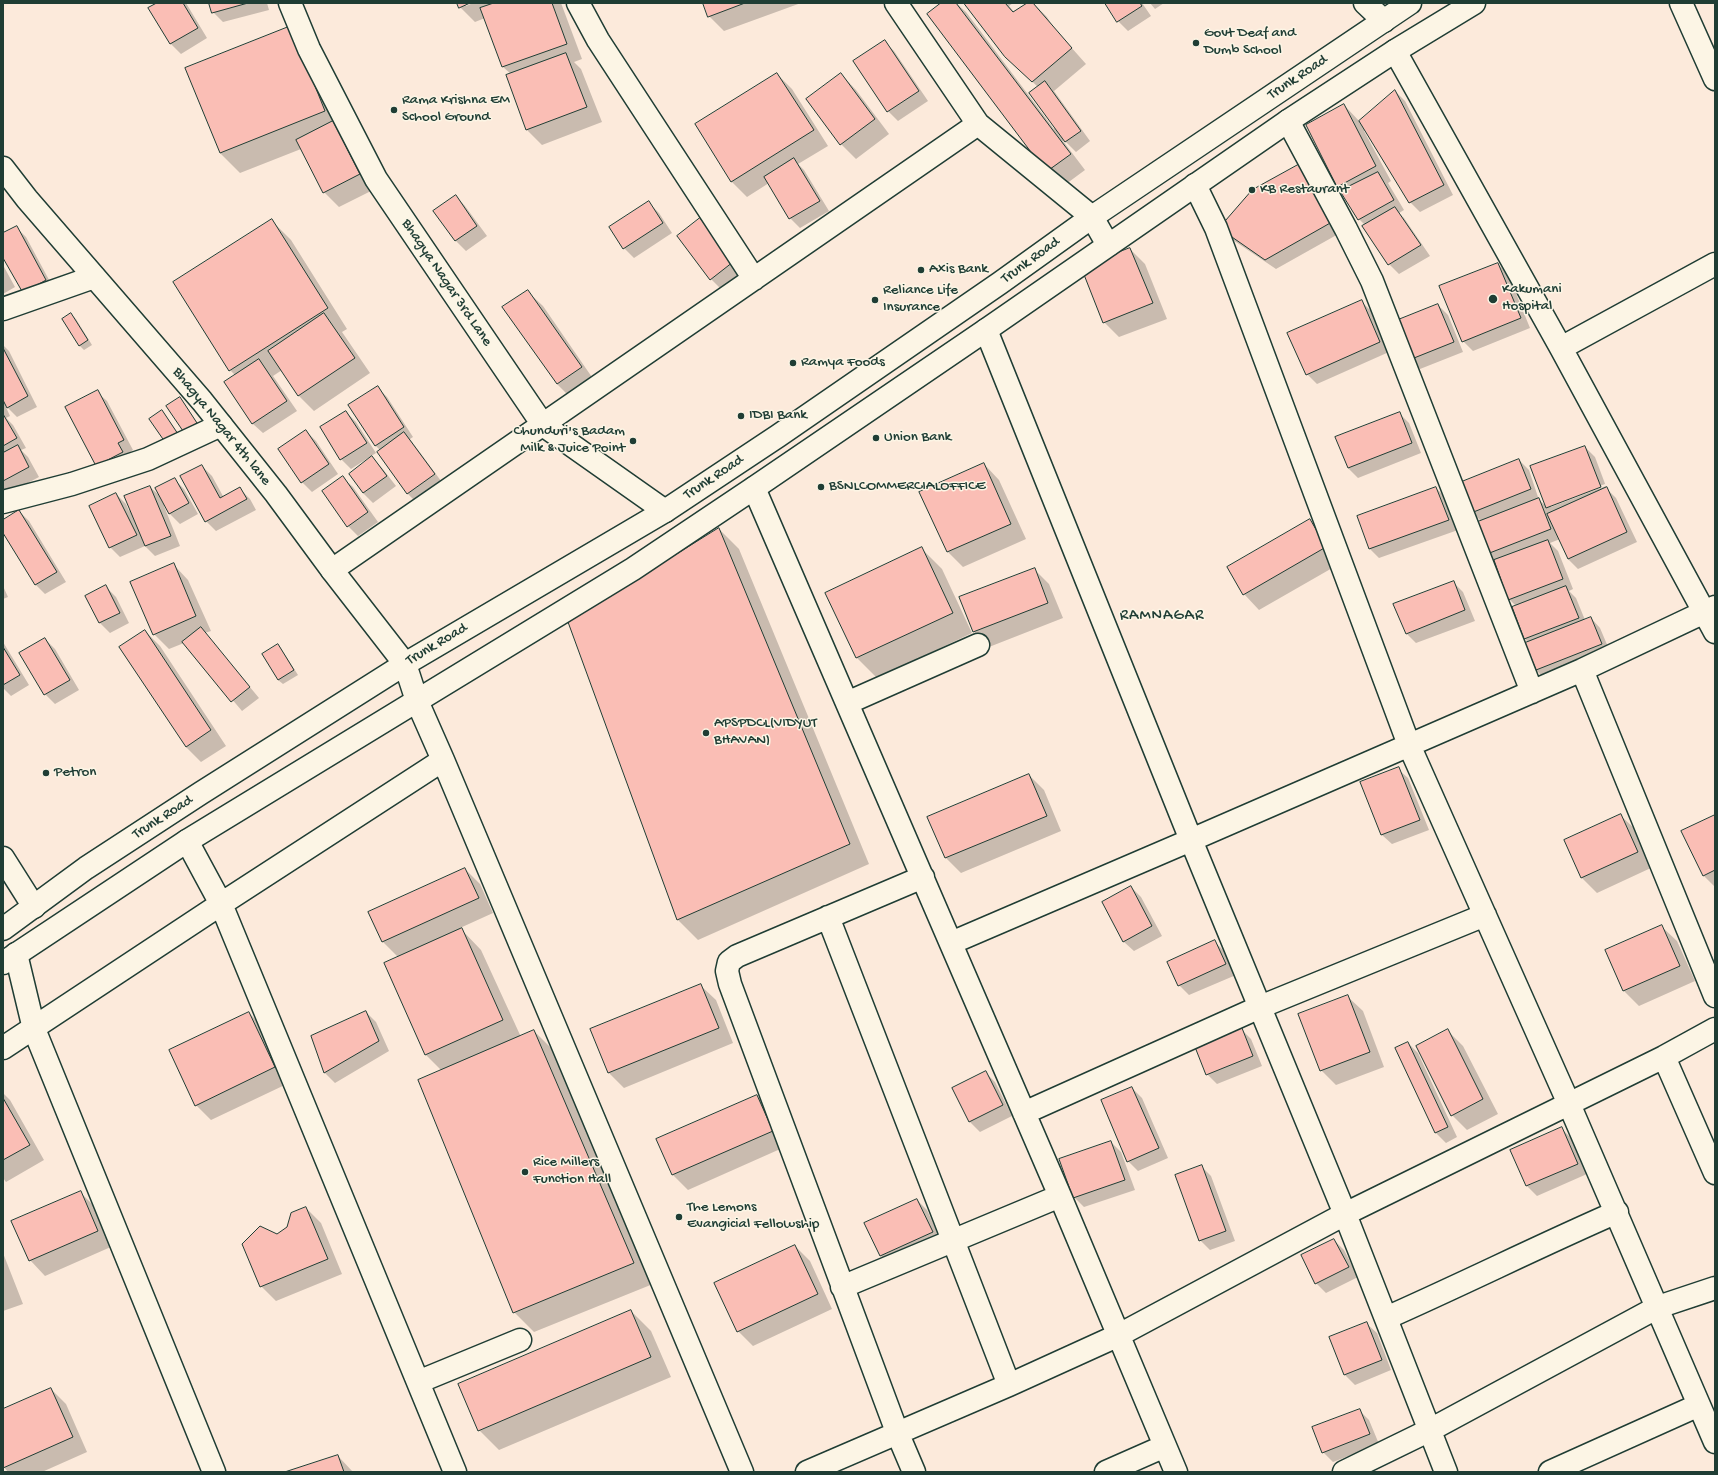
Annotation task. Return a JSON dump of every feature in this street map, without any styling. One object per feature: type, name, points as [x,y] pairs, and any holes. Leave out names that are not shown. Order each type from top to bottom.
[{"type":"street","name":"Bhagya Nagar 3rd Lane","points":[[290,3],[309,49],[376,179],[542,424],[665,511]]},
{"type":"street","points":[[578,3],[598,40],[754,278]]},
{"type":"street","points":[[896,3],[978,124],[1092,217],[1108,245]]},
{"type":"street","points":[[1365,3],[1384,20]]},
{"type":"street","name":"Trunk Road","points":[[3,929],[92,864],[404,664],[665,511],[980,296],[1092,217],[1410,3]]},
{"type":"street","points":[[214,1472],[34,1028],[9,959],[187,841],[633,569],[986,330],[1288,121],[1395,51],[1474,3]]},
{"type":"street","points":[[1681,3],[1715,79]]},
{"type":"street","points":[[1395,51],[1709,609],[1715,632]]},
{"type":"street","points":[[1288,121],[1346,228],[1372,281],[1532,692]]},
{"type":"street","points":[[332,570],[978,124]]},
{"type":"street","name":"Bhagya Nagar 4th lane","points":[[3,168],[27,200],[202,401],[276,494],[404,664],[417,701],[742,1472]]},
{"type":"street","points":[[1195,185],[1216,228],[1409,745],[1617,1212],[1715,1442]]},
{"type":"street","points":[[1561,348],[1715,264]]},
{"type":"street","points":[[3,309],[94,277]]},
{"type":"street","points":[[986,330],[1191,840],[1345,1214],[1446,1472]]},
{"type":"street","points":[[3,502],[72,484],[148,459],[221,425]]},
{"type":"street","points":[[754,488],[1060,1196],[1176,1472]]},
{"type":"street","points":[[951,943],[1582,670],[1709,609]]},
{"type":"street","points":[[847,703],[978,646]]},
{"type":"street","points":[[1582,670],[1715,996]]},
{"type":"street","points":[[3,1048],[443,760]]},
{"type":"street","points":[[187,841],[221,904],[455,1472]]},
{"type":"street","points":[[3,858],[34,907]]},
{"type":"street","points":[[914,1472],[897,1432],[842,1287],[730,984],[727,972],[729,962],[737,956],[923,877]]},
{"type":"street","points":[[1024,1113],[1260,1007],[1485,915]]},
{"type":"street","points":[[828,917],[1009,1385]]},
{"type":"street","points":[[807,1472],[1009,1385],[1119,1335],[1345,1214],[1664,1057],[1715,1028]]},
{"type":"street","points":[[1664,1057],[1715,1173]]},
{"type":"street","points":[[842,1287],[1060,1196]]},
{"type":"street","points":[[1386,1318],[1553,1240],[1617,1212]]},
{"type":"street","points":[[1344,1472],[1430,1430],[1658,1307],[1715,1288]]},
{"type":"street","points":[[418,1382],[520,1340]]},
{"type":"street","points":[[1550,1472],[1699,1405]]},
{"type":"street","points":[[1106,1472],[1165,1446]]},
{"type":"building","points":[[157,3],[183,3],[198,28],[170,44],[148,8]]},
{"type":"building","points":[[209,3],[248,3],[212,13]]},
{"type":"building","points":[[457,3],[470,3],[459,8]]},
{"type":"building","points":[[494,3],[552,3],[567,44],[502,67],[480,8]]},
{"type":"building","points":[[703,3],[745,3],[708,17]]},
{"type":"building","points":[[941,3],[956,3],[1071,154],[1046,172],[927,14]]},
{"type":"building","points":[[964,3],[1005,3],[1013,12],[1027,3],[1033,3],[1072,48],[1032,82],[1005,57]]},
{"type":"building","points":[[1105,3],[1140,3],[1142,6],[1117,22]]},
{"type":"building","points":[[291,26],[325,111],[220,153],[185,68]]},
{"type":"building","points":[[885,40],[919,91],[887,112],[853,61]]},
{"type":"building","points":[[566,53],[587,107],[526,130],[506,75]]},
{"type":"building","points":[[777,73],[814,130],[731,182],[695,124]]},
{"type":"building","points":[[841,73],[875,119],[840,145],[806,99]]},
{"type":"building","points":[[1045,81],[1081,131],[1065,142],[1029,93]]},
{"type":"building","points":[[1395,90],[1444,185],[1409,203],[1359,121]]},
{"type":"building","points":[[1344,104],[1376,166],[1337,187],[1306,125]]},
{"type":"building","points":[[333,121],[360,174],[323,193],[296,140]]},
{"type":"building","points":[[794,158],[820,201],[789,219],[764,177]]},
{"type":"building","points":[[1307,160],[1339,218],[1265,260],[1219,228],[1252,190]]},
{"type":"building","points":[[1378,172],[1394,200],[1358,220],[1340,191]]},
{"type":"building","points":[[456,195],[477,226],[455,241],[433,211]]},
{"type":"building","points":[[649,201],[663,223],[623,249],[609,227]]},
{"type":"building","points":[[1395,207],[1421,245],[1388,265],[1362,226]]},
{"type":"building","points":[[700,218],[733,262],[710,280],[677,236]]},
{"type":"building","points":[[272,219],[328,308],[229,371],[173,282]]},
{"type":"building","points":[[17,226],[46,280],[23,293],[3,258],[3,233]]},
{"type":"building","points":[[1130,248],[1153,303],[1103,323],[1081,267]]},
{"type":"building","points":[[1498,263],[1521,318],[1462,342],[1439,286]]},
{"type":"building","points":[[528,290],[582,367],[557,384],[502,307]]},
{"type":"building","points":[[1362,300],[1380,342],[1306,375],[1287,333]]},
{"type":"building","points":[[1438,304],[1454,342],[1409,360],[1393,322]]},
{"type":"building","points":[[71,313],[88,340],[79,346],[62,319]]},
{"type":"building","points":[[324,313],[355,358],[298,396],[268,351]]},
{"type":"building","points":[[3,348],[28,396],[7,408],[3,400]]},
{"type":"building","points":[[259,359],[287,401],[252,424],[224,382]]},
{"type":"building","points":[[378,386],[404,427],[375,446],[348,405]]},
{"type":"building","points":[[98,390],[124,440],[118,443],[123,452],[96,466],[65,407]]},
{"type":"building","points":[[180,397],[197,423],[183,431],[166,406]]},
{"type":"building","points":[[162,410],[178,434],[165,442],[149,419]]},
{"type":"building","points":[[346,411],[367,443],[340,460],[320,427]]},
{"type":"building","points":[[1400,412],[1412,443],[1348,468],[1335,437]]},
{"type":"building","points":[[3,414],[17,438],[3,446]]},
{"type":"building","points":[[306,430],[329,464],[301,483],[278,449]]},
{"type":"building","points":[[404,432],[435,474],[407,494],[377,452]]},
{"type":"building","points":[[18,445],[29,467],[3,481],[3,453]]},
{"type":"building","points":[[1585,446],[1601,487],[1546,508],[1530,466]]},
{"type":"building","points":[[372,456],[387,476],[363,493],[349,474]]},
{"type":"building","points":[[1519,459],[1531,489],[1471,513],[1459,483]]},
{"type":"building","points":[[984,463],[1011,524],[947,552],[919,492]]},
{"type":"building","points":[[202,465],[220,498],[240,487],[247,499],[205,522],[180,476]]},
{"type":"building","points":[[343,476],[368,512],[347,527],[322,491]]},
{"type":"building","points":[[175,478],[189,503],[169,514],[155,488]]},
{"type":"building","points":[[150,486],[171,536],[145,546],[124,496]]},
{"type":"building","points":[[1436,487],[1449,520],[1369,549],[1357,516]]},
{"type":"building","points":[[1607,487],[1627,532],[1568,559],[1547,514]]},
{"type":"building","points":[[116,493],[137,535],[109,548],[89,506]]},
{"type":"building","points":[[1539,498],[1551,529],[1487,554],[1475,523]]},
{"type":"building","points":[[19,510],[57,572],[35,585],[3,533],[3,520]]},
{"type":"building","points":[[1310,519],[1326,547],[1243,595],[1227,567]]},
{"type":"building","name":"APSPDCL(VIDYUT BHAVAN)","points":[[719,528],[850,844],[677,920],[568,622]]},
{"type":"building","points":[[1548,540],[1563,579],[1508,600],[1494,560]]},
{"type":"building","points":[[922,547],[953,613],[856,658],[825,593]]},
{"type":"building","points":[[174,563],[196,616],[153,635],[130,582]]},
{"type":"building","points":[[1035,568],[1048,603],[973,632],[959,597]]},
{"type":"building","points":[[1454,581],[1465,610],[1406,634],[1393,604]]},
{"type":"building","points":[[106,585],[120,613],[99,623],[85,596]]},
{"type":"building","points":[[1566,586],[1579,618],[1524,639],[1512,607]]},
{"type":"building","points":[[1591,617],[1602,644],[1536,670],[1525,643]]},
{"type":"building","points":[[201,627],[250,687],[231,702],[182,642]]},
{"type":"building","points":[[145,630],[211,730],[186,747],[119,647]]},
{"type":"building","points":[[45,638],[70,680],[44,695],[19,653]]},
{"type":"building","points":[[278,644],[294,670],[278,680],[262,654]]},
{"type":"building","points":[[3,647],[20,675],[3,685]]},
{"type":"building","points":[[1399,767],[1420,820],[1381,835],[1360,782]]},
{"type":"building","points":[[1029,774],[1047,816],[945,858],[927,817]]},
{"type":"building","points":[[1621,814],[1638,852],[1581,878],[1564,840]]},
{"type":"building","points":[[1715,815],[1715,870],[1703,876],[1681,831]]},
{"type":"building","points":[[465,868],[479,898],[382,942],[368,912]]},
{"type":"building","points":[[1131,886],[1152,926],[1123,942],[1102,902]]},
{"type":"building","points":[[1662,925],[1680,966],[1623,991],[1605,950]]},
{"type":"building","points":[[462,928],[503,1020],[425,1055],[384,963]]},
{"type":"building","points":[[1215,940],[1226,964],[1178,986],[1167,962]]},
{"type":"building","points":[[701,984],[719,1028],[608,1073],[590,1029]]},
{"type":"building","points":[[1348,995],[1370,1052],[1320,1071],[1298,1014]]},
{"type":"building","points":[[366,1011],[379,1041],[324,1073],[311,1036]]},
{"type":"building","points":[[249,1012],[275,1067],[195,1106],[169,1050]]},
{"type":"building","points":[[1242,1028],[1253,1056],[1206,1075],[1195,1047]]},
{"type":"building","points":[[1448,1029],[1483,1099],[1451,1116],[1416,1046]]},
{"type":"building","name":"Rice Millers Function Hall","points":[[534,1030],[634,1263],[513,1313],[418,1080]]},
{"type":"building","points":[[1408,1042],[1448,1127],[1435,1133],[1395,1048]]},
{"type":"building","points":[[986,1071],[1003,1105],[969,1122],[952,1088]]},
{"type":"building","points":[[1132,1087],[1159,1148],[1127,1162],[1101,1100]]},
{"type":"building","points":[[757,1095],[773,1131],[672,1175],[656,1139]]},
{"type":"building","points":[[3,1098],[30,1145],[3,1160]]},
{"type":"building","points":[[1562,1127],[1578,1164],[1526,1186],[1510,1150]]},
{"type":"building","points":[[1111,1141],[1125,1180],[1073,1198],[1059,1159]]},
{"type":"building","points":[[1202,1165],[1226,1231],[1199,1241],[1175,1175]]},
{"type":"building","points":[[81,1191],[98,1231],[29,1261],[11,1221]]},
{"type":"building","points":[[917,1199],[933,1232],[880,1256],[864,1223]]},
{"type":"building","points":[[306,1207],[328,1259],[260,1287],[242,1244],[260,1226],[277,1234],[287,1227],[291,1213]]},
{"type":"building","points":[[1334,1239],[1349,1267],[1315,1284],[1301,1255]]},
{"type":"building","points":[[795,1245],[818,1294],[737,1332],[714,1283]]},
{"type":"building","points":[[631,1310],[651,1357],[478,1431],[458,1384]]},
{"type":"building","points":[[1367,1322],[1382,1360],[1344,1375],[1329,1337]]},
{"type":"building","points":[[51,1388],[73,1437],[3,1468],[3,1409]]},
{"type":"building","points":[[1360,1409],[1370,1434],[1322,1453],[1312,1427]]},
{"type":"building","points":[[338,1455],[344,1472],[285,1472]]},
{"type":"place","name":"Govt Deaf and Dumb School","points":[[1196,43]]},
{"type":"place","name":"Rama Krishna EM School Ground","points":[[394,110]]},
{"type":"place","name":"KB Restaurant","points":[[1252,190]]},
{"type":"place","name":"Axis Bank","points":[[921,270]]},
{"type":"place","name":"Kakumani Hospital","points":[[1493,299]]},
{"type":"place","name":"Reliance Life Insurance","points":[[875,300]]},
{"type":"place","name":"Ramya Foods","points":[[793,363]]},
{"type":"place","name":"IDBI Bank","points":[[741,416]]},
{"type":"place","name":"Union Bank","points":[[876,438]]},
{"type":"place","name":"Chunduri's Badam Milk & Juice Point","points":[[633,441]]},
{"type":"place","name":"BSNLCOMMERCIALOFFICE","points":[[821,487]]},
{"type":"place","name":"APSPDCL(VIDYUT BHAVAN)","points":[[706,733]]},
{"type":"place","name":"Petron","points":[[46,773]]},
{"type":"place","name":"Rice Millers Function Hall","points":[[525,1172]]},
{"type":"place","name":"The Lemons Evangicial Fellowship","points":[[679,1217]]},
{"type":"district","name":"RAMNAGAR","points":[[1162,617]]}]
